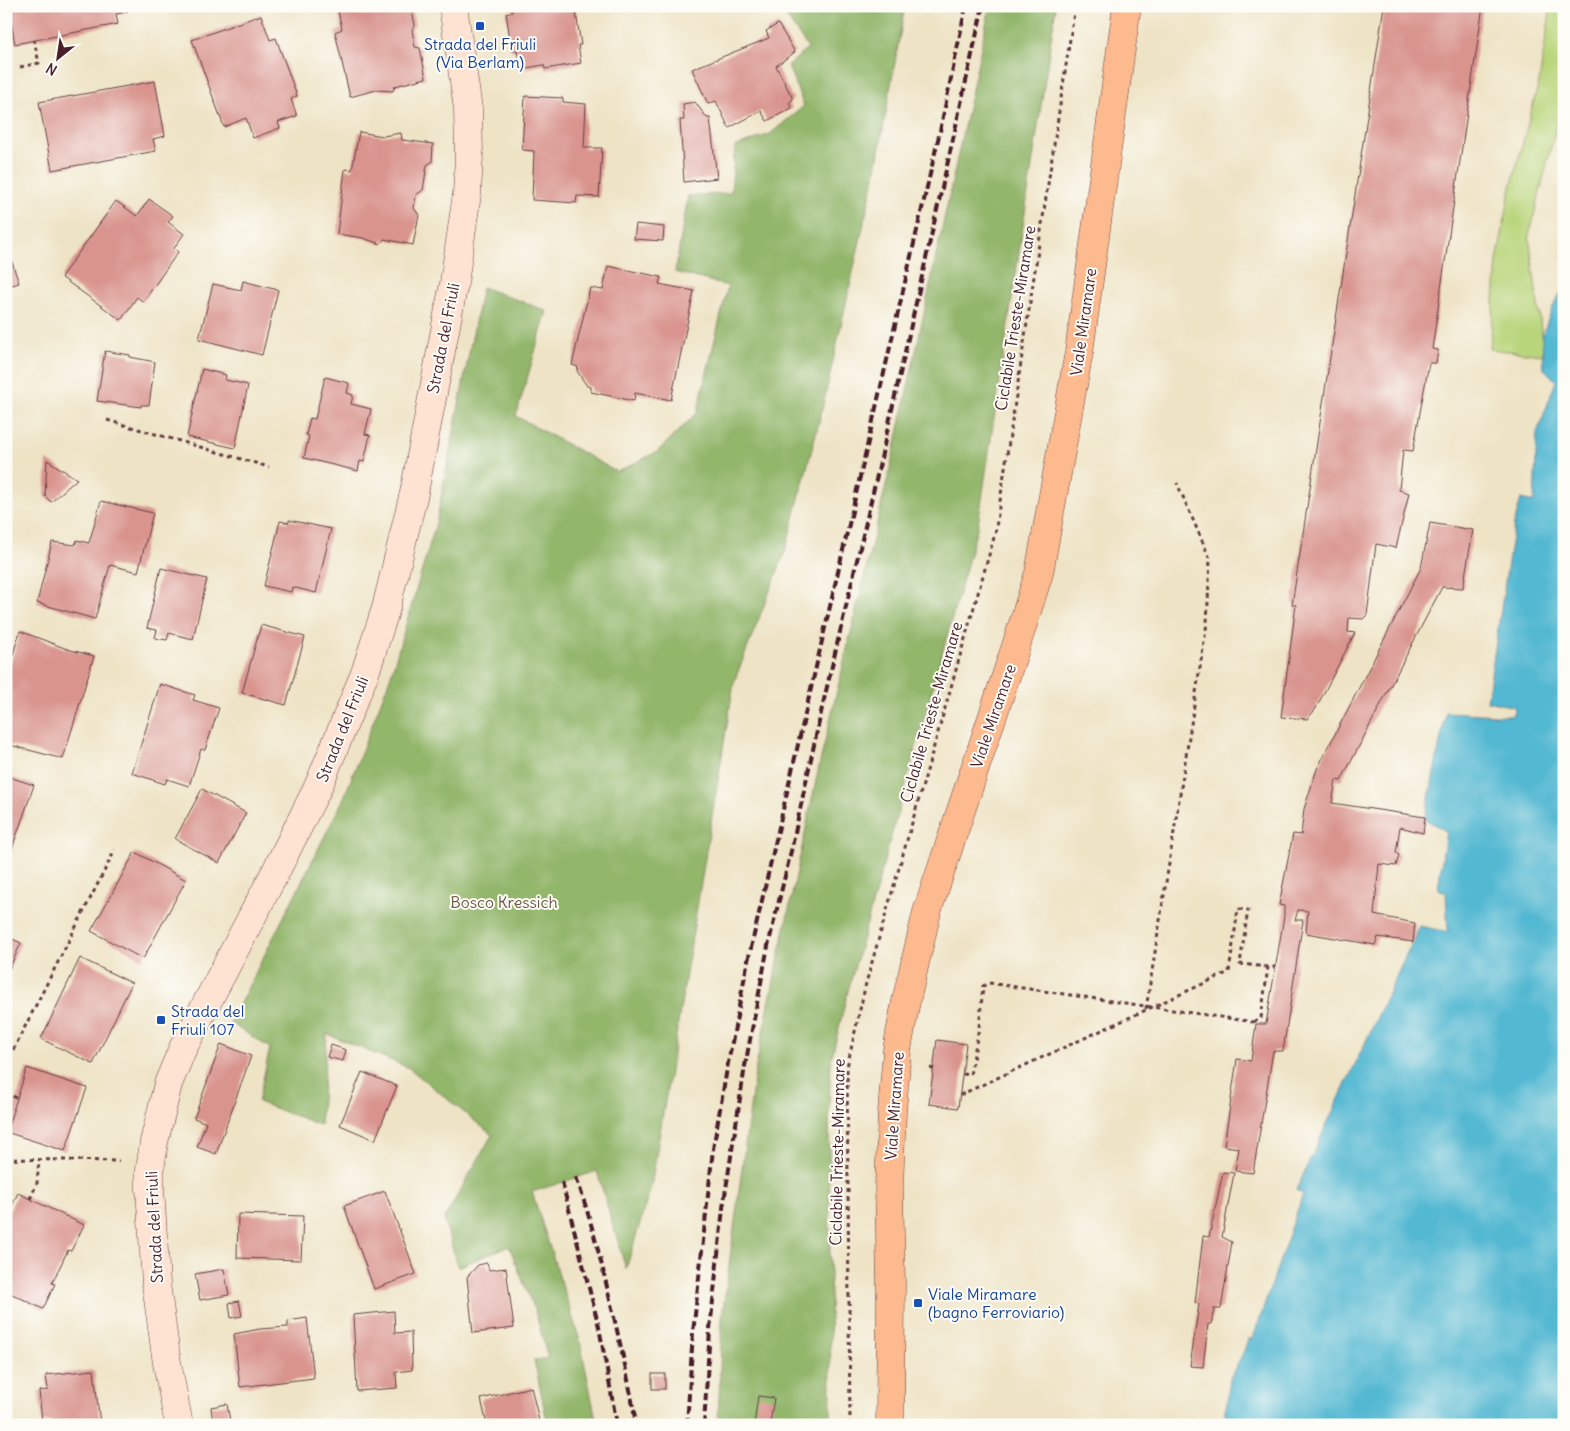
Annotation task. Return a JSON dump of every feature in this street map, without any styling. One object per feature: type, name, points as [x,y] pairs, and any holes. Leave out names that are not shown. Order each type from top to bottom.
[{"type":"main road","name":"Strada del Friuli","points":[[179,1425],[167,1363],[156,1284],[150,1188],[150,1170],[154,1142],[168,1084],[182,1050],[318,787],[364,673],[386,608],[418,474],[454,283],[467,194],[469,155],[468,109],[452,6]]},
{"type":"main road","name":"Viale Miramare","points":[[890,1425],[891,1284],[889,1186],[897,1050],[906,1001],[927,912],[1039,573],[1080,352],[1127,6]]},
{"type":"path","name":"Ciclabile Trieste-Miramare","points":[[850,1425],[848,1068],[866,983],[995,534],[1075,6]]},
{"type":"path","points":[[20,67],[39,63],[34,40]]},
{"type":"path","points":[[107,420],[269,467]]},
{"type":"path","points":[[1146,1010],[1207,623],[1210,559],[1177,483]]},
{"type":"path","points":[[6,1064],[115,850]]},
{"type":"path","points":[[960,1095],[1229,972],[1238,908],[1248,910],[1240,964],[1275,968]]},
{"type":"path","points":[[963,1074],[970,1075],[983,986],[989,983],[1254,1022],[1261,1018],[1268,967]]},
{"type":"path","points":[[6,1092],[16,1098]]},
{"type":"path","points":[[6,1159],[119,1161]]},
{"type":"path","points":[[30,1199],[37,1183],[38,1160]]},
{"type":"green space","name":"Bosco Kressich","points":[[779,6],[905,6],[875,174],[821,414],[785,552],[734,682],[651,1187],[626,1269],[597,1171],[532,1192],[580,1341],[597,1425],[548,1425],[534,1360],[548,1358],[536,1314],[509,1246],[458,1267],[444,1219],[492,1135],[409,1068],[327,1034],[320,1125],[258,1102],[270,1048],[230,1023],[343,800],[390,678],[436,523],[482,287],[547,311],[516,416],[617,472],[657,452],[697,413],[728,286],[675,272],[688,196],[731,193],[735,147],[770,134],[804,106],[788,66],[808,48]]},
{"type":"green space","points":[[990,6],[1056,6],[978,525],[848,991],[831,1060],[829,1106],[831,1425],[718,1425],[722,1318],[755,1071],[818,771],[896,443]]},
{"type":"green space","points":[[1551,6],[1564,6],[1564,95],[1529,236],[1543,355],[1490,349],[1497,261],[1511,187],[1539,82]]},
{"type":"water","points":[[1564,286],[1564,1425],[1224,1425],[1230,1378],[1248,1339],[1253,1338],[1303,1194],[1296,1190],[1412,943],[1414,943],[1419,926],[1448,932],[1446,892],[1438,889],[1446,831],[1425,819],[1446,712],[1512,716],[1515,707],[1487,701],[1514,524],[1521,499],[1534,502],[1537,433],[1556,381],[1544,369],[1542,336],[1552,309]]},
{"type":"building","points":[[8,6],[126,6],[127,12],[116,14],[118,24],[15,44]]},
{"type":"building","points":[[337,6],[411,6],[415,25],[412,30],[415,47],[420,48],[426,78],[395,86],[393,91],[376,90],[350,97],[335,32],[342,29]]},
{"type":"building","points":[[511,6],[575,6],[581,45],[578,45],[581,63],[545,69],[544,65],[520,69],[517,50],[512,51],[506,13],[512,12]]},
{"type":"building","points":[[1384,6],[1483,6],[1432,349],[1438,350],[1436,363],[1429,363],[1413,451],[1403,450],[1399,490],[1409,493],[1396,548],[1376,544],[1367,615],[1363,619],[1349,618],[1348,632],[1355,633],[1315,710],[1307,719],[1281,717],[1296,605],[1292,605]]},
{"type":"building","points":[[261,15],[270,40],[276,38],[297,96],[291,99],[297,116],[278,122],[280,128],[253,138],[246,118],[224,127],[192,40]]},
{"type":"building","points":[[778,24],[795,52],[776,66],[793,99],[789,103],[792,108],[767,121],[761,111],[729,128],[716,101],[708,104],[692,69],[769,38],[766,31]]},
{"type":"building","points":[[155,81],[165,136],[153,139],[156,151],[52,170],[39,102]]},
{"type":"building","points":[[525,96],[563,98],[563,102],[586,104],[584,148],[602,148],[599,197],[577,196],[576,203],[532,200],[534,151],[522,150]]},
{"type":"building","points":[[695,102],[707,118],[710,118],[717,178],[684,182],[680,120],[684,120],[683,104]]},
{"type":"building","points":[[359,132],[383,136],[401,133],[402,140],[433,144],[432,162],[427,165],[423,190],[416,195],[414,208],[419,215],[413,245],[384,239],[380,244],[363,238],[337,234],[345,169],[352,170]]},
{"type":"building","points":[[149,199],[173,216],[168,222],[184,234],[174,248],[178,252],[143,302],[137,297],[121,320],[61,277],[116,201],[137,216]]},
{"type":"building","points":[[636,224],[664,227],[663,241],[634,239]]},
{"type":"building","points":[[6,245],[19,283],[6,287]]},
{"type":"building","points":[[608,266],[661,277],[659,284],[694,291],[671,400],[635,393],[634,401],[591,392],[591,387],[587,386],[577,371],[578,367],[572,365],[590,288],[603,290]]},
{"type":"building","points":[[243,281],[278,290],[262,355],[199,339],[213,284],[241,290]]},
{"type":"building","points":[[105,351],[155,362],[149,405],[141,405],[141,407],[97,401]]},
{"type":"building","points":[[202,369],[226,375],[225,380],[248,385],[235,448],[187,437]]},
{"type":"building","points":[[325,377],[349,383],[347,393],[353,395],[351,404],[371,409],[365,434],[370,435],[364,462],[360,461],[358,471],[304,458],[309,436],[306,435],[310,418],[315,419]]},
{"type":"building","points":[[47,460],[77,479],[51,502],[45,496]]},
{"type":"building","points":[[101,501],[153,513],[138,572],[110,565],[95,619],[37,603],[52,542],[75,545],[77,540],[89,543]]},
{"type":"building","points":[[289,520],[331,529],[316,593],[292,587],[291,592],[264,586],[280,521],[289,523]]},
{"type":"building","points":[[1430,523],[1473,530],[1463,588],[1442,587],[1341,781],[1336,780],[1332,803],[1425,817],[1423,833],[1400,827],[1396,853],[1399,855],[1396,866],[1379,864],[1374,915],[1415,923],[1413,942],[1378,937],[1375,945],[1306,933],[1308,911],[1298,910],[1295,920],[1303,920],[1283,1051],[1273,1051],[1253,1173],[1235,1171],[1239,1148],[1224,1146],[1237,1059],[1251,1061],[1256,1024],[1266,1024],[1284,916],[1284,906],[1279,905],[1293,834],[1301,835],[1304,809],[1317,769],[1421,568]]},
{"type":"building","points":[[161,568],[207,579],[193,639],[169,633],[167,640],[155,638],[157,630],[147,628]]},
{"type":"building","points":[[261,625],[305,637],[286,705],[242,693]]},
{"type":"building","points":[[20,631],[67,649],[94,656],[63,759],[6,744],[6,678]]},
{"type":"building","points":[[160,684],[195,695],[193,700],[219,708],[205,750],[201,749],[189,786],[167,779],[165,784],[132,773]]},
{"type":"building","points":[[6,776],[34,785],[7,863],[6,863]]},
{"type":"building","points":[[202,789],[246,813],[219,863],[175,839]]},
{"type":"building","points":[[135,852],[186,880],[143,959],[91,931]]},
{"type":"building","points":[[6,936],[21,943],[6,976]]},
{"type":"building","points":[[80,958],[132,983],[93,1064],[41,1039]]},
{"type":"building","points":[[937,1040],[966,1044],[958,1108],[929,1104]]},
{"type":"building","points":[[221,1044],[251,1056],[216,1154],[197,1147],[206,1123],[194,1118]]},
{"type":"building","points":[[331,1045],[346,1050],[343,1061],[327,1057]]},
{"type":"building","points":[[27,1068],[87,1088],[65,1151],[6,1132]]},
{"type":"building","points":[[362,1072],[397,1086],[375,1140],[340,1125]]},
{"type":"building","points":[[1223,1172],[1234,1173],[1222,1237],[1232,1242],[1221,1309],[1214,1309],[1211,1324],[1208,1324],[1203,1367],[1190,1366],[1199,1304],[1195,1303],[1203,1236],[1209,1237]]},
{"type":"building","points":[[385,1191],[416,1274],[374,1289],[344,1206]]},
{"type":"building","points":[[18,1193],[84,1225],[71,1251],[68,1250],[52,1283],[55,1284],[43,1309],[6,1291],[6,1217]]},
{"type":"building","points":[[238,1214],[303,1216],[301,1260],[237,1258]]},
{"type":"building","points":[[487,1263],[489,1270],[506,1268],[514,1328],[473,1333],[467,1277],[478,1265]]},
{"type":"building","points":[[224,1269],[229,1295],[200,1300],[195,1274]]},
{"type":"building","points":[[239,1301],[242,1316],[231,1318],[229,1303]]},
{"type":"building","points":[[394,1311],[395,1333],[411,1332],[412,1370],[396,1372],[397,1388],[357,1391],[353,1315]]},
{"type":"building","points":[[307,1318],[314,1378],[240,1387],[234,1334],[260,1329],[288,1327],[288,1321]]},
{"type":"building","points":[[94,1370],[100,1425],[51,1425],[51,1422],[42,1422],[39,1391],[48,1390],[46,1375]]},
{"type":"building","points":[[652,1374],[665,1374],[665,1389],[652,1389]]},
{"type":"building","points":[[531,1387],[540,1425],[487,1425],[481,1399]]},
{"type":"building","points":[[758,1396],[774,1398],[770,1423],[772,1425],[754,1425]]},
{"type":"building","points":[[227,1404],[230,1421],[213,1424],[211,1407]]},
{"type":"railway","points":[[687,1425],[693,1333],[713,1149],[747,965],[940,131],[966,6]]},
{"type":"railway","points":[[704,1425],[710,1329],[723,1208],[745,1066],[768,946],[983,6]]},
{"type":"railway","points":[[576,1177],[591,1224],[603,1272],[625,1364],[636,1425]]},
{"type":"railway","points":[[562,1182],[599,1327],[617,1425]]},
{"type":"place","name":"Strada del Friuli (Via Berlam)","points":[[480,26]]},
{"type":"place","name":"Strada del Friuli 107","points":[[161,1020]]},
{"type":"place","name":"Viale Miramare (bagno Ferroviario)","points":[[918,1303]]}]
